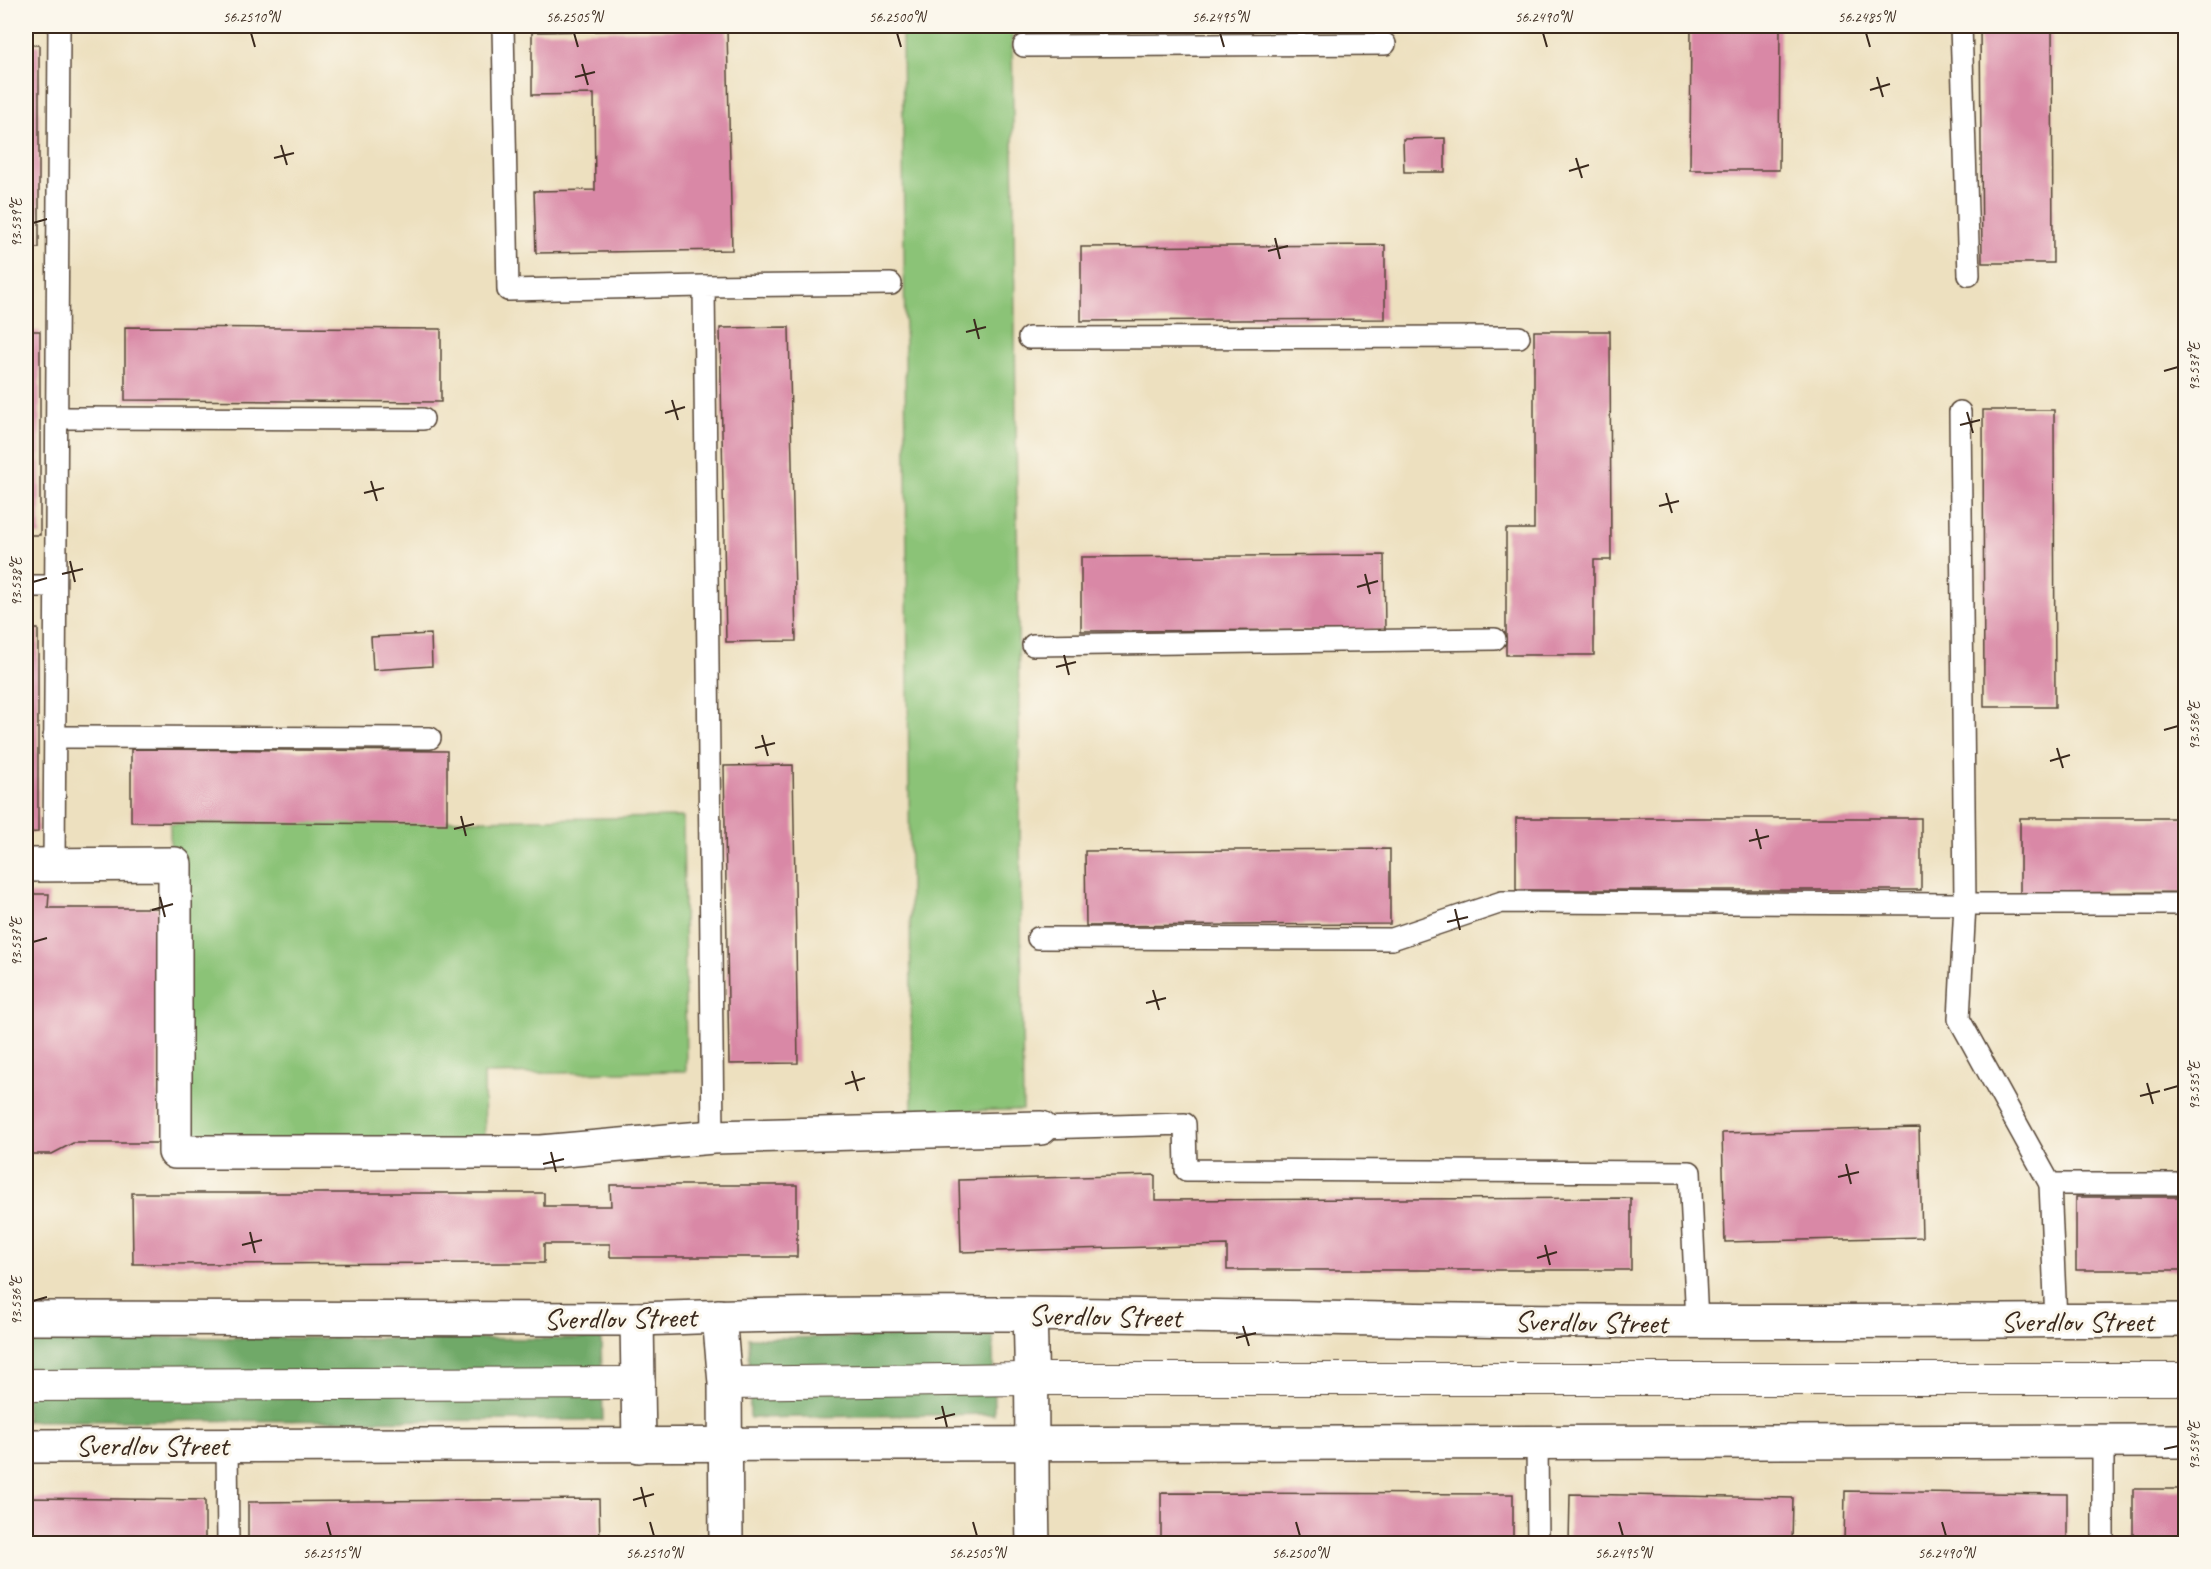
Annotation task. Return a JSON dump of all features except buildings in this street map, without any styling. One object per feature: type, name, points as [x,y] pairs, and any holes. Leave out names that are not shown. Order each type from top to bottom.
[{"type":"street","points":[[40,865],[175,864],[175,1152],[541,1152],[713,1137],[1041,1128]]},
{"type":"street","points":[[1030,1315],[1033,1379],[1031,1443],[1033,1544]]},
{"type":"street","name":"Sverdlov Street","points":[[26,1318],[637,1319],[719,1316],[1030,1315],[1697,1323],[2186,1320]]},
{"type":"street","points":[[719,1316],[725,1383],[726,1544]]},
{"type":"street","points":[[637,1319],[639,1446]]},
{"type":"street","points":[[725,1383],[1033,1379],[2186,1379]]},
{"type":"street","points":[[26,1385],[639,1383]]},
{"type":"street","name":"Sverdlov Street","points":[[26,1446],[2186,1442]]},
{"type":"lane","points":[[40,865],[54,737],[59,26]]},
{"type":"lane","points":[[503,26],[508,290],[891,284]]},
{"type":"lane","points":[[1961,26],[1969,275]]},
{"type":"lane","points":[[1024,46],[1385,44]]},
{"type":"lane","points":[[704,286],[713,1137]]},
{"type":"lane","points":[[1029,338],[1519,337]]},
{"type":"lane","points":[[1960,412],[1965,904],[1959,1019],[2050,1184],[2056,1321]]},
{"type":"lane","points":[[57,418],[423,419]]},
{"type":"lane","points":[[26,586],[54,586]]},
{"type":"lane","points":[[1033,645],[1495,639]]},
{"type":"lane","points":[[54,737],[430,738]]},
{"type":"lane","points":[[1038,938],[1392,939],[1502,902],[2186,904]]},
{"type":"lane","points":[[1041,1128],[1185,1124],[1186,1170],[1690,1172],[1697,1323]]},
{"type":"lane","points":[[2050,1184],[2186,1184]]},
{"type":"lane","points":[[1538,1442],[1538,1544]]},
{"type":"lane","points":[[2103,1442],[2103,1544]]},
{"type":"lane","points":[[227,1444],[228,1544]]},
{"type":"green space","points":[[902,26],[1012,26],[1023,1110],[912,1111]]},
{"type":"green space","points":[[683,817],[686,1071],[484,1074],[485,1148],[175,1152],[170,824]]},
{"type":"green space","points":[[993,1336],[994,1414],[750,1418],[749,1338]]},
{"type":"green space","points":[[26,1337],[601,1339],[603,1420],[26,1421]]}]
